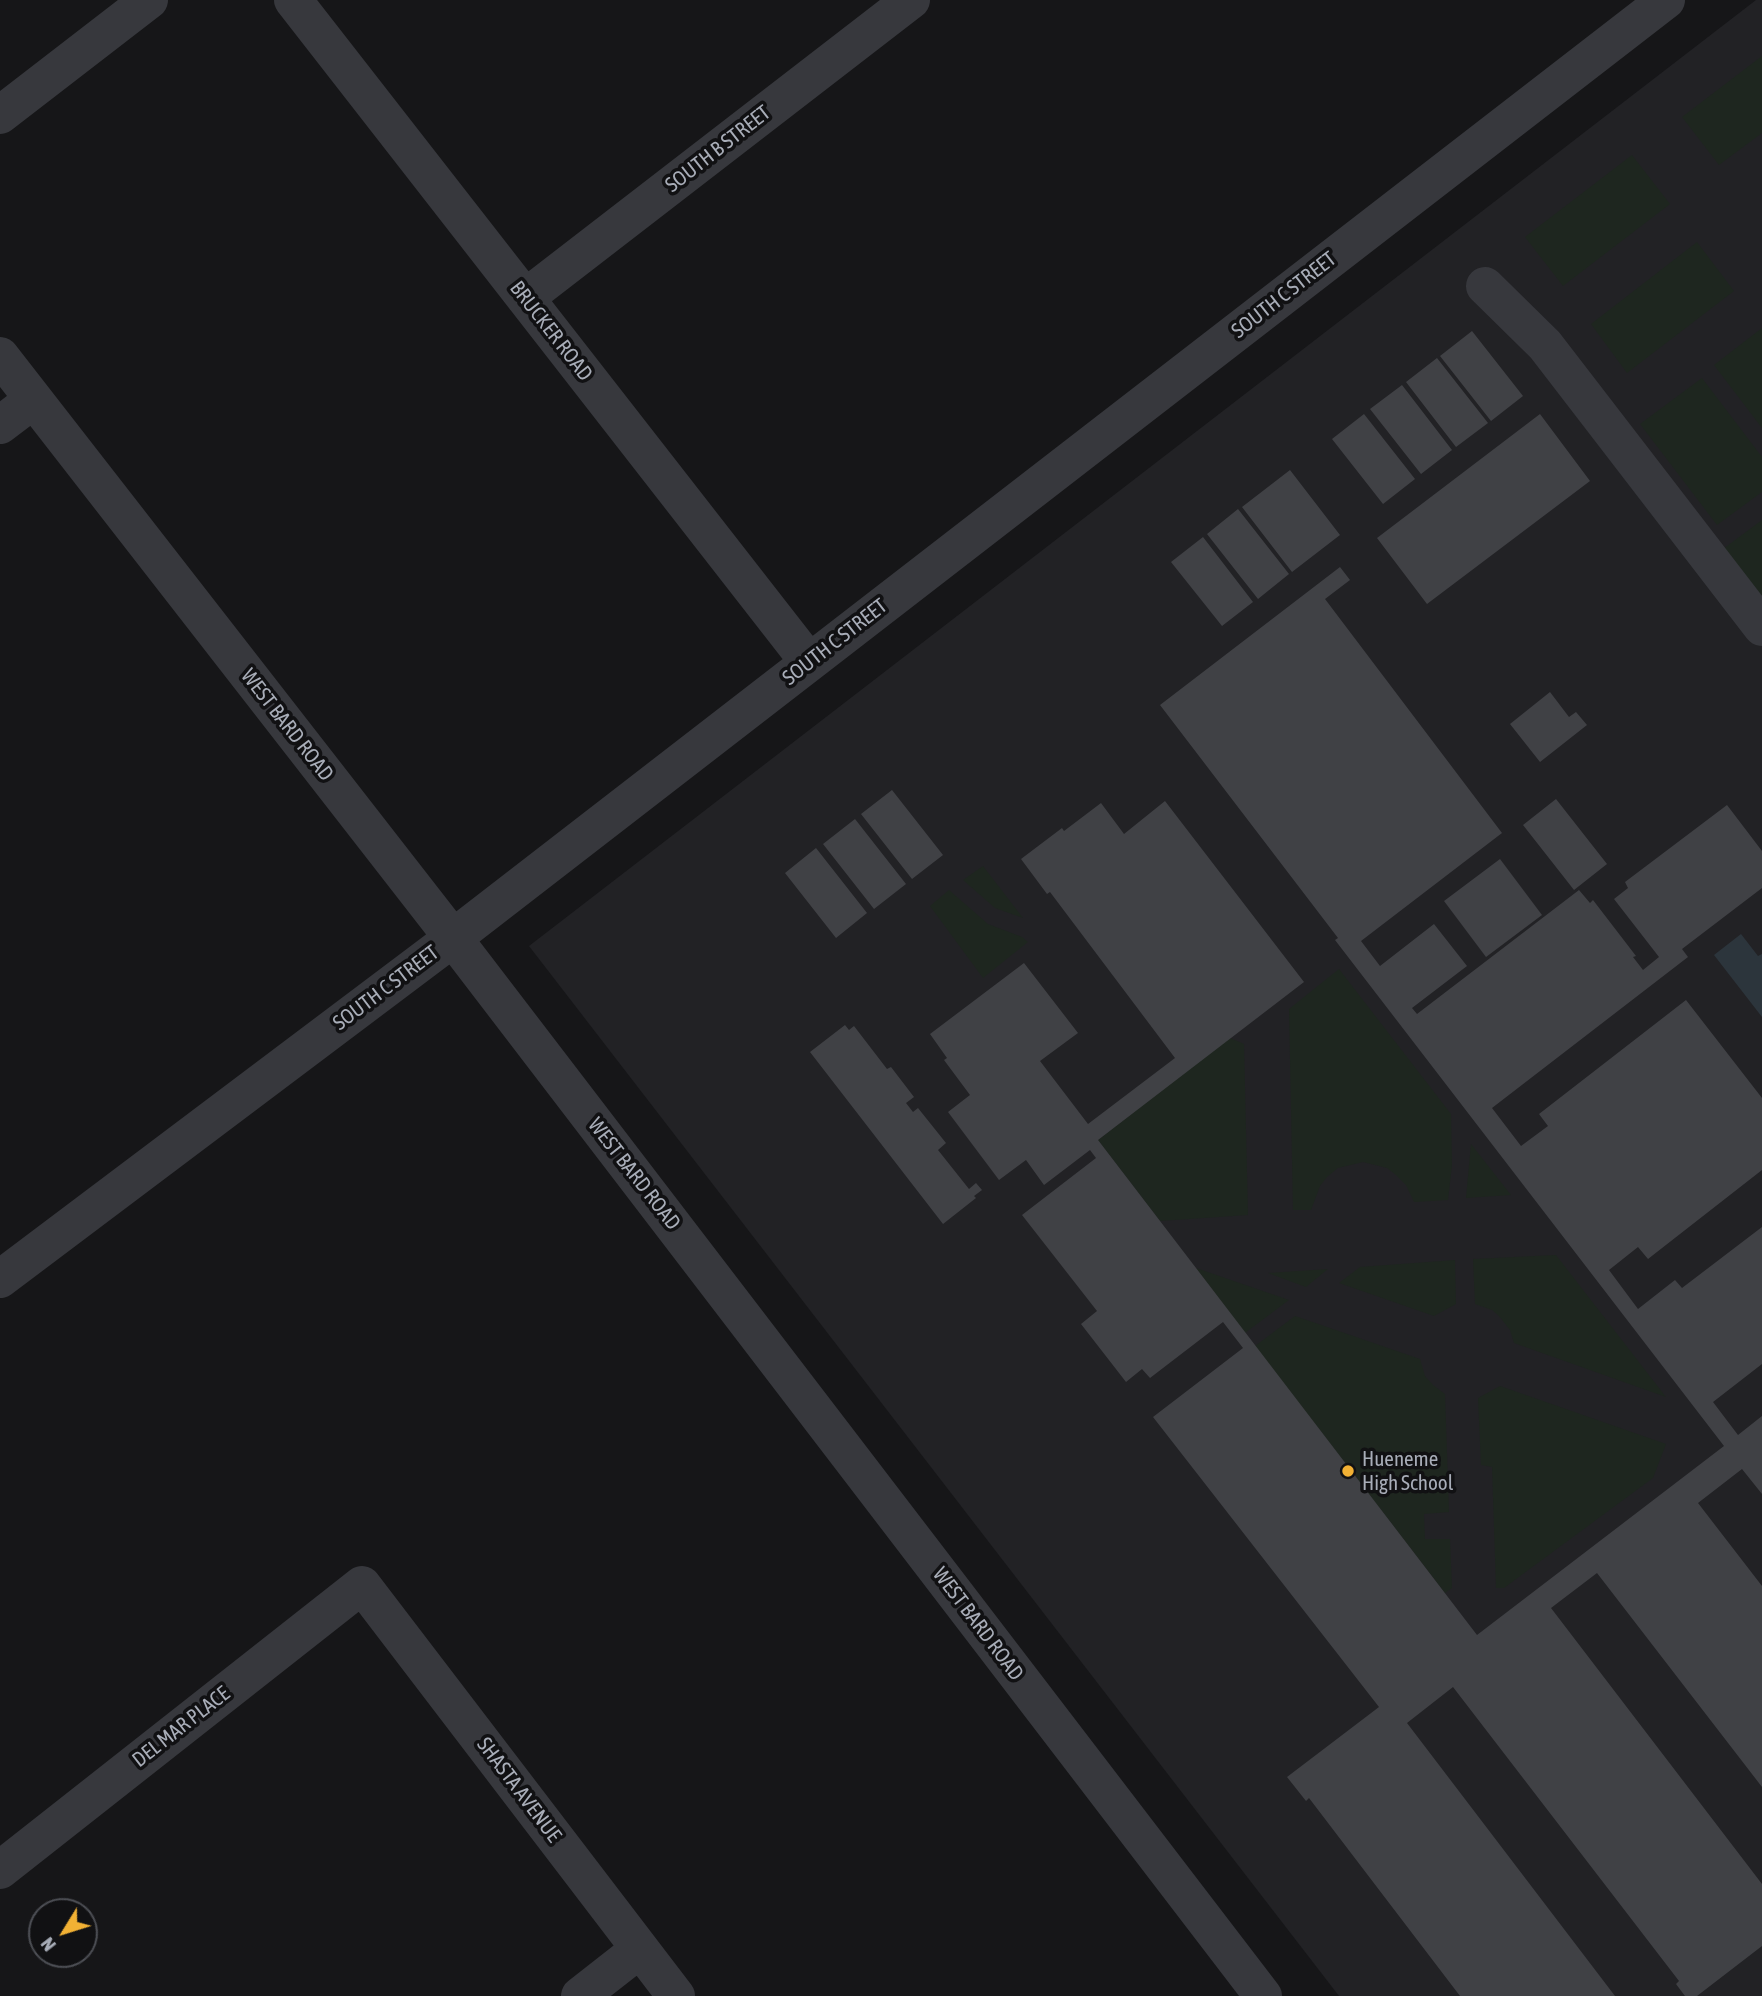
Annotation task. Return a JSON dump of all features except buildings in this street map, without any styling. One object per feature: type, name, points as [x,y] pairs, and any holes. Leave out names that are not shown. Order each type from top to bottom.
[{"type":"street","points":[[0,115],[149,0]]},
{"type":"street","name":"BRUCKER ROAD","points":[[293,0],[808,662]]},
{"type":"street","name":"SOUTH B STREET","points":[[525,298],[911,0]]},
{"type":"street","name":"SOUTH C STREET","points":[[0,1279],[453,939],[1666,0]]},
{"type":"street","points":[[1485,286],[1545,345],[1762,626]]},
{"type":"street","name":"WEST BARD ROAD","points":[[0,356],[453,939],[1263,1996]]},
{"type":"street","points":[[0,425],[33,400]]},
{"type":"street","name":"DEL MAR PLACE","points":[[0,1870],[362,1585]]},
{"type":"street","name":"SHASTA AVENUE","points":[[362,1585],[676,1996]]},
{"type":"street","points":[[580,1996],[640,1949]]},
{"type":"shaded area","name":"Hueneme High School","points":[[1756,0],[1762,0],[1762,1996],[1339,1996],[529,946]]},
{"type":"shaded area","points":[[1762,56],[1762,133],[1719,165],[1682,117]]},
{"type":"shaded area","points":[[1632,155],[1670,204],[1563,286],[1525,237]]},
{"type":"shaded area","points":[[1697,242],[1734,291],[1627,373],[1591,324]]},
{"type":"shaded area","points":[[1762,328],[1762,428],[1714,365]]},
{"type":"shaded area","points":[[1702,378],[1762,457],[1762,492],[1717,525],[1640,424]]},
{"type":"shaded area","points":[[1762,520],[1762,598],[1723,549]]},
{"type":"shaded area","points":[[983,866],[1023,918],[995,908],[963,880]]},
{"type":"shaded area","points":[[949,890],[988,924],[1028,942],[983,978],[930,906]]},
{"type":"shaded area","points":[[1741,934],[1758,956],[1762,954],[1762,1017],[1714,955]]},
{"type":"shaded area","points":[[1339,969],[1451,1114],[1452,1165],[1448,1200],[1414,1202],[1406,1185],[1396,1175],[1387,1168],[1363,1162],[1338,1168],[1327,1177],[1320,1186],[1311,1210],[1293,1210],[1289,1009]]},
{"type":"shaded area","points":[[1230,1038],[1244,1044],[1248,1215],[1160,1221],[1098,1140]]},
{"type":"shaded area","points":[[1471,1144],[1511,1195],[1466,1198]]},
{"type":"shaded area","points":[[1556,1255],[1666,1397],[1514,1343],[1510,1330],[1499,1316],[1492,1310],[1475,1304],[1473,1259]]},
{"type":"shaded area","points":[[1455,1260],[1456,1304],[1434,1316],[1339,1283],[1360,1267]]},
{"type":"shaded area","points":[[1196,1268],[1289,1300],[1245,1333]]},
{"type":"shaded area","points":[[1328,1269],[1306,1287],[1268,1273]]},
{"type":"shaded area","points":[[1295,1316],[1420,1359],[1425,1376],[1445,1394],[1449,1512],[1424,1514],[1425,1539],[1450,1539],[1452,1588],[1445,1593],[1255,1346]]},
{"type":"shaded area","points":[[1500,1386],[1666,1444],[1653,1478],[1504,1588],[1496,1588],[1492,1467],[1481,1465],[1478,1398]]},
{"type":"place","name":"Hueneme High School","points":[[1348,1471]]}]
